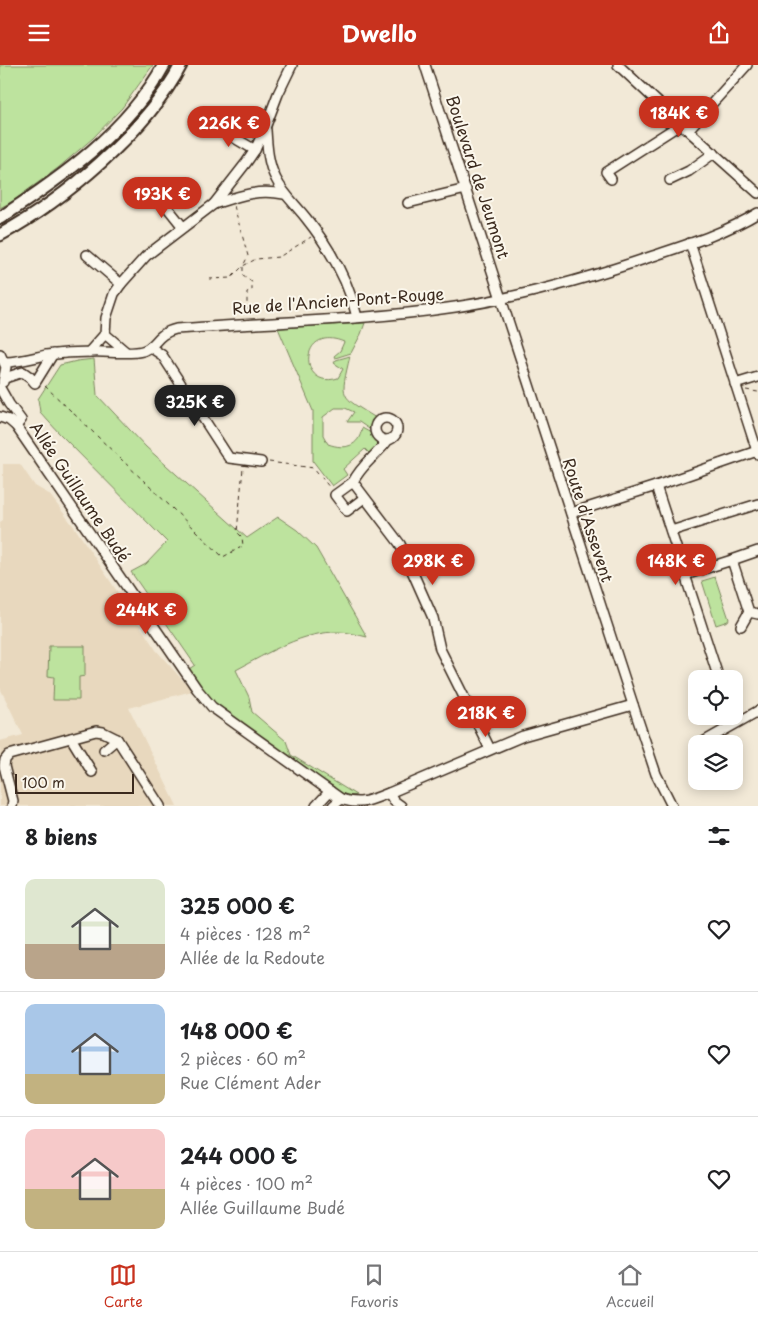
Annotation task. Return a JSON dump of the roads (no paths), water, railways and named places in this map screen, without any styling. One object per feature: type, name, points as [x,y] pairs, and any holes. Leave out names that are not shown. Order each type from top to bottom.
[{"type":"main road","points":[[0,218],[36,195],[77,164],[119,125],[164,65]]},
{"type":"main road","points":[[0,235],[14,228],[44,207],[110,155],[131,134],[150,110],[181,65]]},
{"type":"street","points":[[90,351],[105,334],[106,319],[114,294],[121,284],[146,256],[214,204],[255,150],[292,65]]},
{"type":"street","name":"Boulevard de Jeumont","points":[[425,65],[501,298]]},
{"type":"street","points":[[618,65],[758,193]]},
{"type":"street","points":[[611,179],[606,172],[684,127],[747,65]]},
{"type":"street","points":[[216,127],[255,150]]},
{"type":"street","points":[[266,128],[270,165],[284,194],[317,231],[329,250],[346,280],[357,317]]},
{"type":"street","points":[[670,180],[689,171],[714,153]]},
{"type":"street","points":[[408,203],[466,189]]},
{"type":"street","points":[[214,204],[248,193],[266,191],[284,194]]},
{"type":"street","points":[[159,197],[183,227]]},
{"type":"street","name":"Rue de l'Ancien-Pont-Rouge","points":[[150,347],[160,335],[176,329],[393,315],[455,307],[501,298],[563,284],[612,270],[729,229],[758,213]]},
{"type":"street","points":[[0,239],[14,228]]},
{"type":"street","points":[[571,513],[758,453],[690,243]]},
{"type":"street","points":[[87,255],[121,284]]},
{"type":"street","name":"Route d'Assevent","points":[[501,298],[656,774],[672,806]]},
{"type":"street","points":[[105,334],[126,352]]},
{"type":"street","points":[[53,354],[35,383],[23,372],[2,384],[2,358],[17,362],[53,354],[90,351],[140,352],[150,347],[162,355],[229,458],[261,461]]},
{"type":"street","points":[[735,385],[758,377]]},
{"type":"street","name":"Allée Guillaume Budé","points":[[2,384],[19,423],[197,689],[212,707],[342,799]]},
{"type":"street","points":[[0,417],[19,423]]},
{"type":"street","points":[[364,498],[347,511],[335,495],[352,482],[357,473],[380,451],[388,440]]},
{"type":"street","points":[[352,482],[400,544],[433,618],[440,649],[490,749]]},
{"type":"street","points":[[656,486],[716,670]]},
{"type":"street","points":[[671,531],[758,505]]},
{"type":"street","points":[[685,575],[758,551]]},
{"type":"street","points":[[732,560],[754,613],[741,626]]},
{"type":"street","points":[[333,806],[342,799],[357,804],[389,793],[490,749],[541,731],[633,705]]},
{"type":"street","points":[[743,716],[758,711]]},
{"type":"street","points":[[713,735],[726,725]]},
{"type":"street","points":[[12,806],[13,801],[4,765],[9,755],[96,731],[103,732],[116,739],[160,806]]},
{"type":"street","points":[[71,738],[92,772]]},
{"type":"street","points":[[104,750],[116,739]]},
{"type":"street","points":[[316,806],[330,791]]},
{"type":"street","points":[[389,793],[394,801],[401,806]]}]
